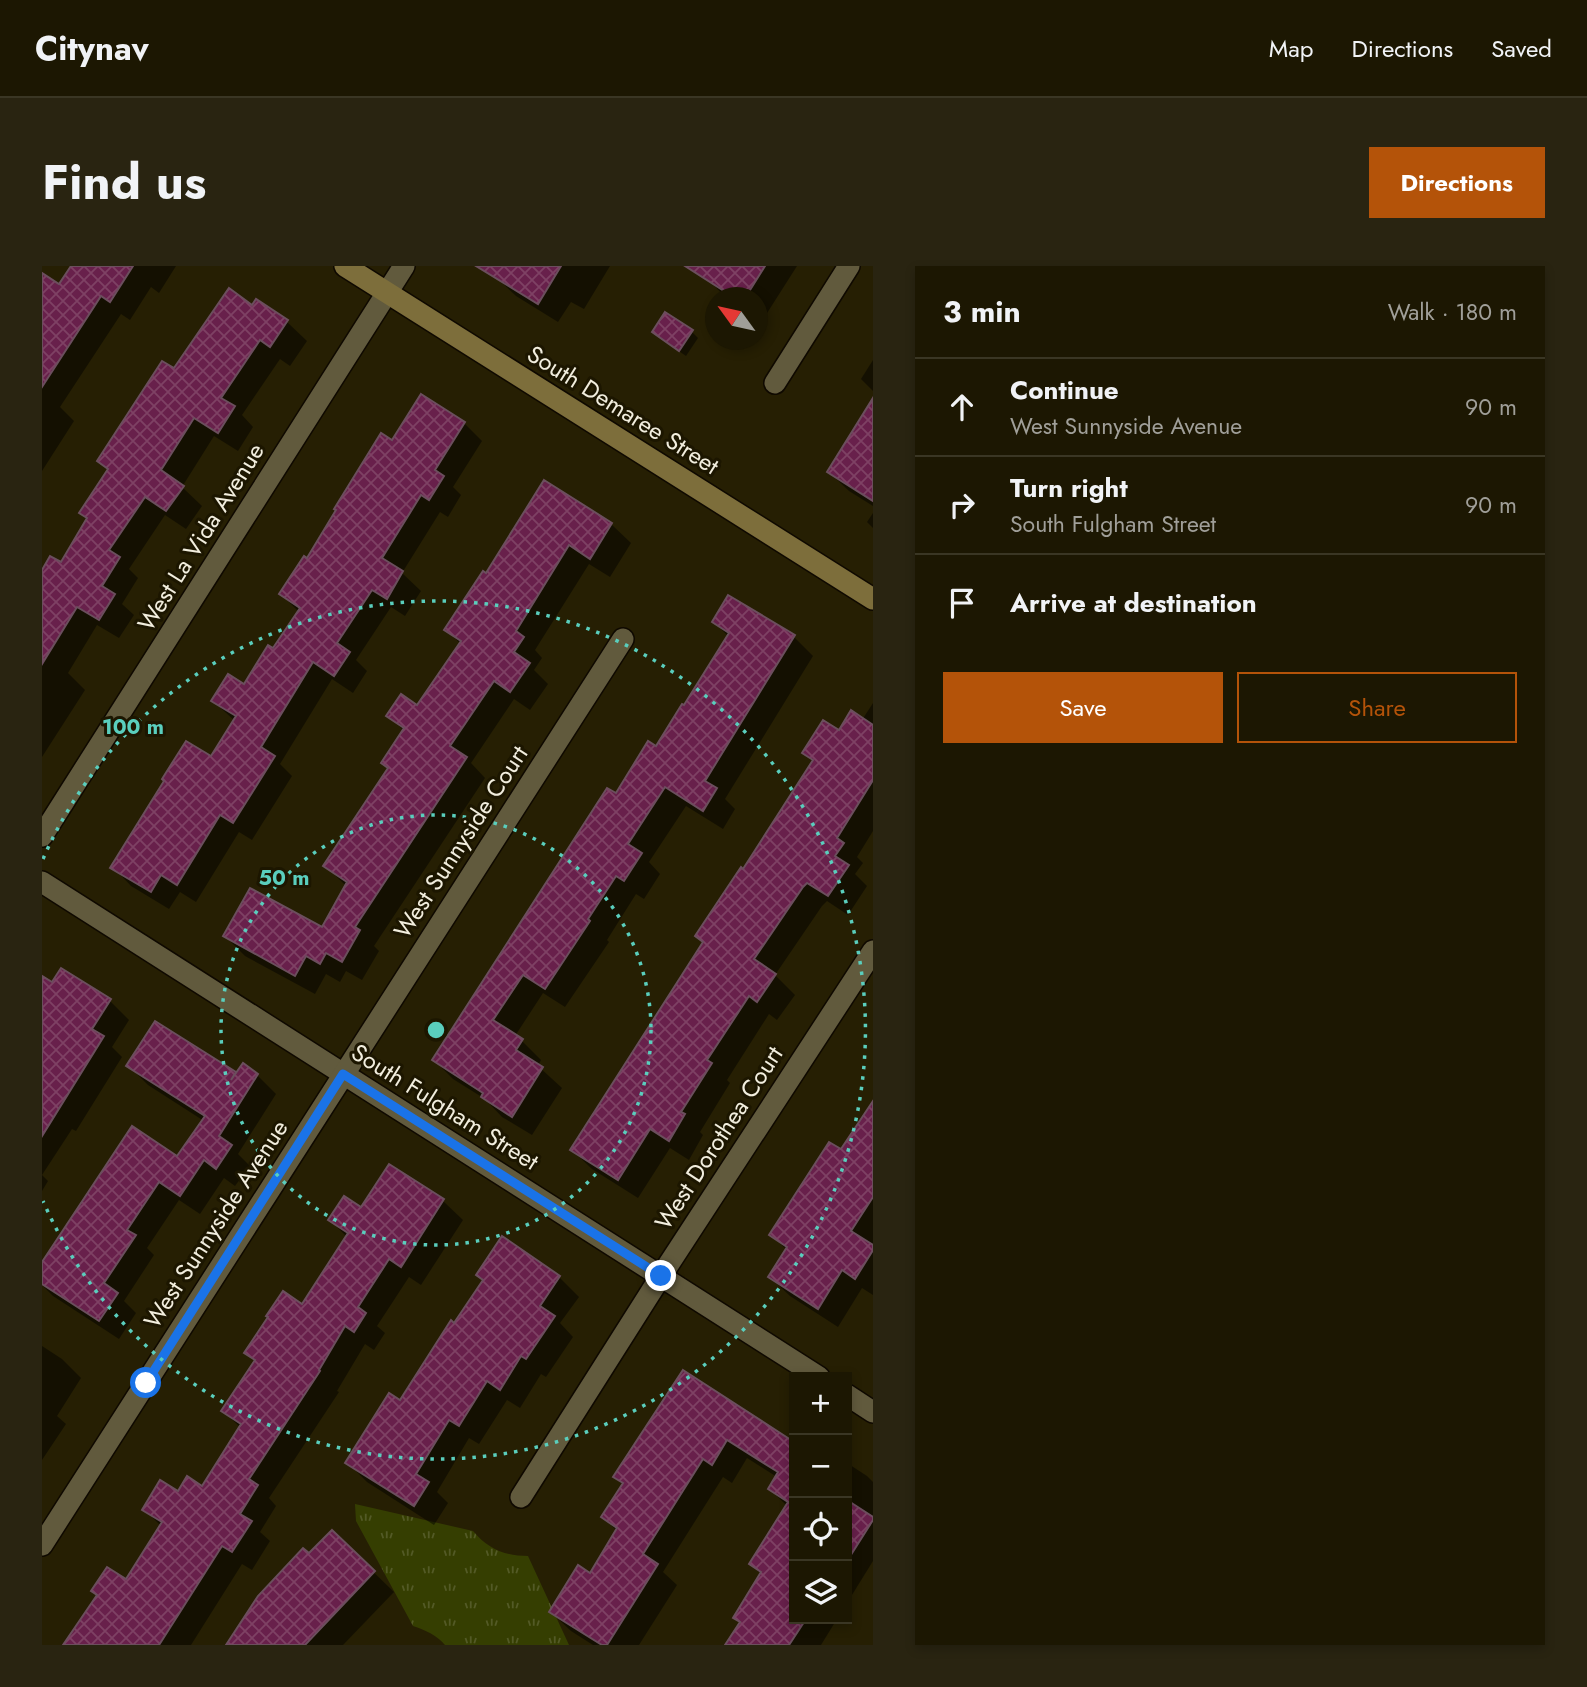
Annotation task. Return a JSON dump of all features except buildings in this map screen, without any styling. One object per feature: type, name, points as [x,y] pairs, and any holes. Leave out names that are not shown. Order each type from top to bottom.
[{"type":"main road","name":"South Demaree Street","points":[[345,266],[873,599]]},
{"type":"street","name":"West La Vida Avenue","points":[[42,836],[404,266]]},
{"type":"street","points":[[775,383],[849,266]]},
{"type":"street","name":"West Sunnyside Court","points":[[343,1074],[623,639]]},
{"type":"street","name":"South Fulgham Street","points":[[42,882],[811,1372]]},
{"type":"street","name":"West Dorothea Court","points":[[521,1497],[873,951]]},
{"type":"street","name":"West Sunnyside Avenue","points":[[42,1545],[343,1074]]},
{"type":"street","points":[[852,1398],[873,1412]]},
{"type":"green space","points":[[355,1504],[473,1531],[498,1550],[512,1555],[528,1556],[569,1645],[445,1645],[430,1633],[413,1626],[356,1521]]},
{"type":"route","points":[[146,1383],[343,1074],[661,1276]]}]
